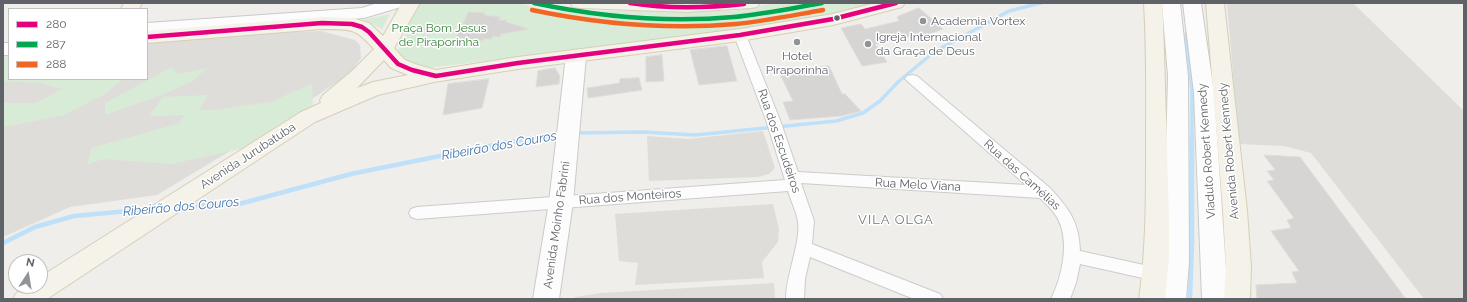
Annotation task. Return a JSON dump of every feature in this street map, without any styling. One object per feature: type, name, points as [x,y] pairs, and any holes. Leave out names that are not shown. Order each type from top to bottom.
[{"type":"main road","points":[[148,29],[350,14],[364,12],[395,3]]},
{"type":"main road","name":"Avenida Jurubatuba","points":[[26,299],[308,117],[359,75],[385,48],[411,3]]},
{"type":"main road","points":[[579,3],[686,5],[751,3]]},
{"type":"main road","points":[[651,46],[740,35],[833,19],[896,3]]},
{"type":"main road","points":[[1152,299],[1156,274],[1158,185],[1156,30],[1153,3]]},
{"type":"main road","name":"Viaduto Robert Kennedy","points":[[1171,3],[1178,76],[1177,220],[1173,299]]},
{"type":"main road","name":"Viaduto Robert Kennedy","points":[[1192,3],[1204,92],[1215,299]]},
{"type":"main road","name":"Avenida Robert Kennedy","points":[[1215,3],[1234,200],[1238,263],[1237,299]]},
{"type":"main road","points":[[651,46],[680,34],[686,29],[689,20],[686,5]]},
{"type":"main road","points":[[148,37],[339,22],[362,26],[385,48],[392,58],[403,67],[436,76]]},
{"type":"main road","name":"Avenida Jurubatuba","points":[[308,117],[372,89],[518,62],[651,46]]},
{"type":"main road","name":"Avenida Moinho Fabrini","points":[[546,299],[561,202],[576,56]]},
{"type":"street","name":"Rua dos Escudeiros","points":[[740,35],[776,127],[806,221],[806,239],[796,273],[795,299]]},
{"type":"street","name":"Rua das Camélias","points":[[912,79],[1044,192],[1067,220],[1071,231],[1072,256],[1066,289],[1060,299]]},
{"type":"street","name":"Rua Melo Viana","points":[[793,181],[1044,192]]},
{"type":"street","name":"Rua dos Monteiros","points":[[417,213],[561,202],[793,181]]},
{"type":"street","points":[[804,248],[934,299]]},
{"type":"street","points":[[1072,256],[1156,274]]},
{"type":"shaded area","points":[[1227,3],[1353,3],[1464,111],[1464,299],[1424,299],[1311,153],[1284,146],[1239,144]]},
{"type":"shaded area","points":[[321,31],[355,40],[360,45],[361,58],[353,69],[340,80],[275,124],[157,195],[70,207],[3,237],[3,51],[8,80],[148,80],[148,41]]},
{"type":"shaded area","points":[[763,131],[775,168],[769,174],[758,177],[649,181],[647,136],[688,139]]},
{"type":"shaded area","points":[[773,204],[779,229],[778,242],[762,262],[764,278],[635,285],[638,263],[619,261],[615,214]]},
{"type":"shaded area","points":[[774,283],[775,299],[574,299],[575,297],[601,293]]},
{"type":"green space","name":"Praça Bom Jesus de Piraporinha","points":[[418,3],[520,3],[547,11],[733,11],[777,3],[885,3],[848,12],[757,28],[585,48],[547,54],[435,67],[423,67],[409,63],[398,51]]},
{"type":"green space","points":[[390,14],[382,29],[363,20]]},
{"type":"green space","points":[[8,54],[8,80],[122,80],[105,94],[64,115],[3,127],[3,103],[36,103],[62,89],[41,83],[3,81],[3,55]]},
{"type":"green space","points":[[172,67],[178,74],[207,68],[193,81],[164,94],[105,115],[105,103]]},
{"type":"green space","points":[[312,84],[313,109],[259,145],[171,164],[103,159],[87,165],[91,148],[177,124],[186,115],[149,116],[163,97],[208,95],[199,110],[215,110],[270,102]]},
{"type":"building","points":[[919,8],[943,29],[924,36],[922,32],[905,38],[875,44],[887,62],[862,66],[841,28],[861,24],[865,29],[899,21],[897,17]]},
{"type":"building","points":[[469,12],[485,13],[484,15],[500,17],[499,20],[507,20],[506,22],[529,29],[501,34],[500,37],[493,36],[492,39],[483,39],[482,41],[474,40],[472,42],[455,40]]},
{"type":"building","points":[[727,46],[737,81],[699,85],[690,50]]},
{"type":"building","points":[[662,55],[664,81],[646,82],[646,57]]},
{"type":"building","points":[[829,66],[842,94],[845,94],[861,111],[841,116],[790,120],[783,102],[793,101],[779,72]]},
{"type":"building","points":[[555,68],[560,76],[559,84],[536,87],[538,71]]},
{"type":"building","points":[[639,78],[642,90],[588,98],[587,88],[619,83],[620,79]]},
{"type":"building","points":[[489,79],[482,108],[443,115],[448,84]]},
{"type":"building","points":[[1264,155],[1300,157],[1406,299],[1257,299],[1256,285],[1297,283],[1292,272],[1299,271],[1271,231],[1291,228],[1287,220],[1294,218],[1267,181],[1274,180],[1267,171],[1275,170]]},
{"type":"waterway","name":"Ribeirão dos Couros","points":[[574,133],[643,132],[695,135],[836,121],[863,113],[880,101],[898,82],[934,52],[1009,11],[1041,3]]},
{"type":"waterway","points":[[1186,34],[1192,91],[1192,244],[1190,299]]},
{"type":"waterway","name":"Ribeirão dos Couros","points":[[542,137],[561,134]]},
{"type":"waterway","name":"Ribeirão dos Couros","points":[[184,206],[239,204],[351,174],[504,143],[548,136]]},
{"type":"waterway","name":"Ribeirão dos Couros","points":[[3,243],[35,227],[74,216],[151,209]]},
{"type":"transit line","name":"287","points":[[534,3],[609,16],[659,19],[709,19],[745,16],[822,3]]},
{"type":"transit line","name":"280","points":[[630,3],[658,7],[687,8],[744,4]]},
{"type":"transit line","name":"280","points":[[148,37],[322,23],[352,24],[362,27],[369,32],[398,64],[412,70],[436,76],[518,63],[740,35],[833,19],[896,3]]},
{"type":"transit line","name":"288","points":[[532,10],[608,23],[659,26],[710,26],[747,23],[823,10]]},
{"type":"place","name":"Academia Vortex","points":[[923,21]]},
{"type":"place","name":"Hotel Piraporinha","points":[[797,42]]},
{"type":"place","name":"Igreja Internacional da Graça de Deus","points":[[868,44]]},
{"type":"district","name":"VILA OLGA","points":[[896,220]]}]
